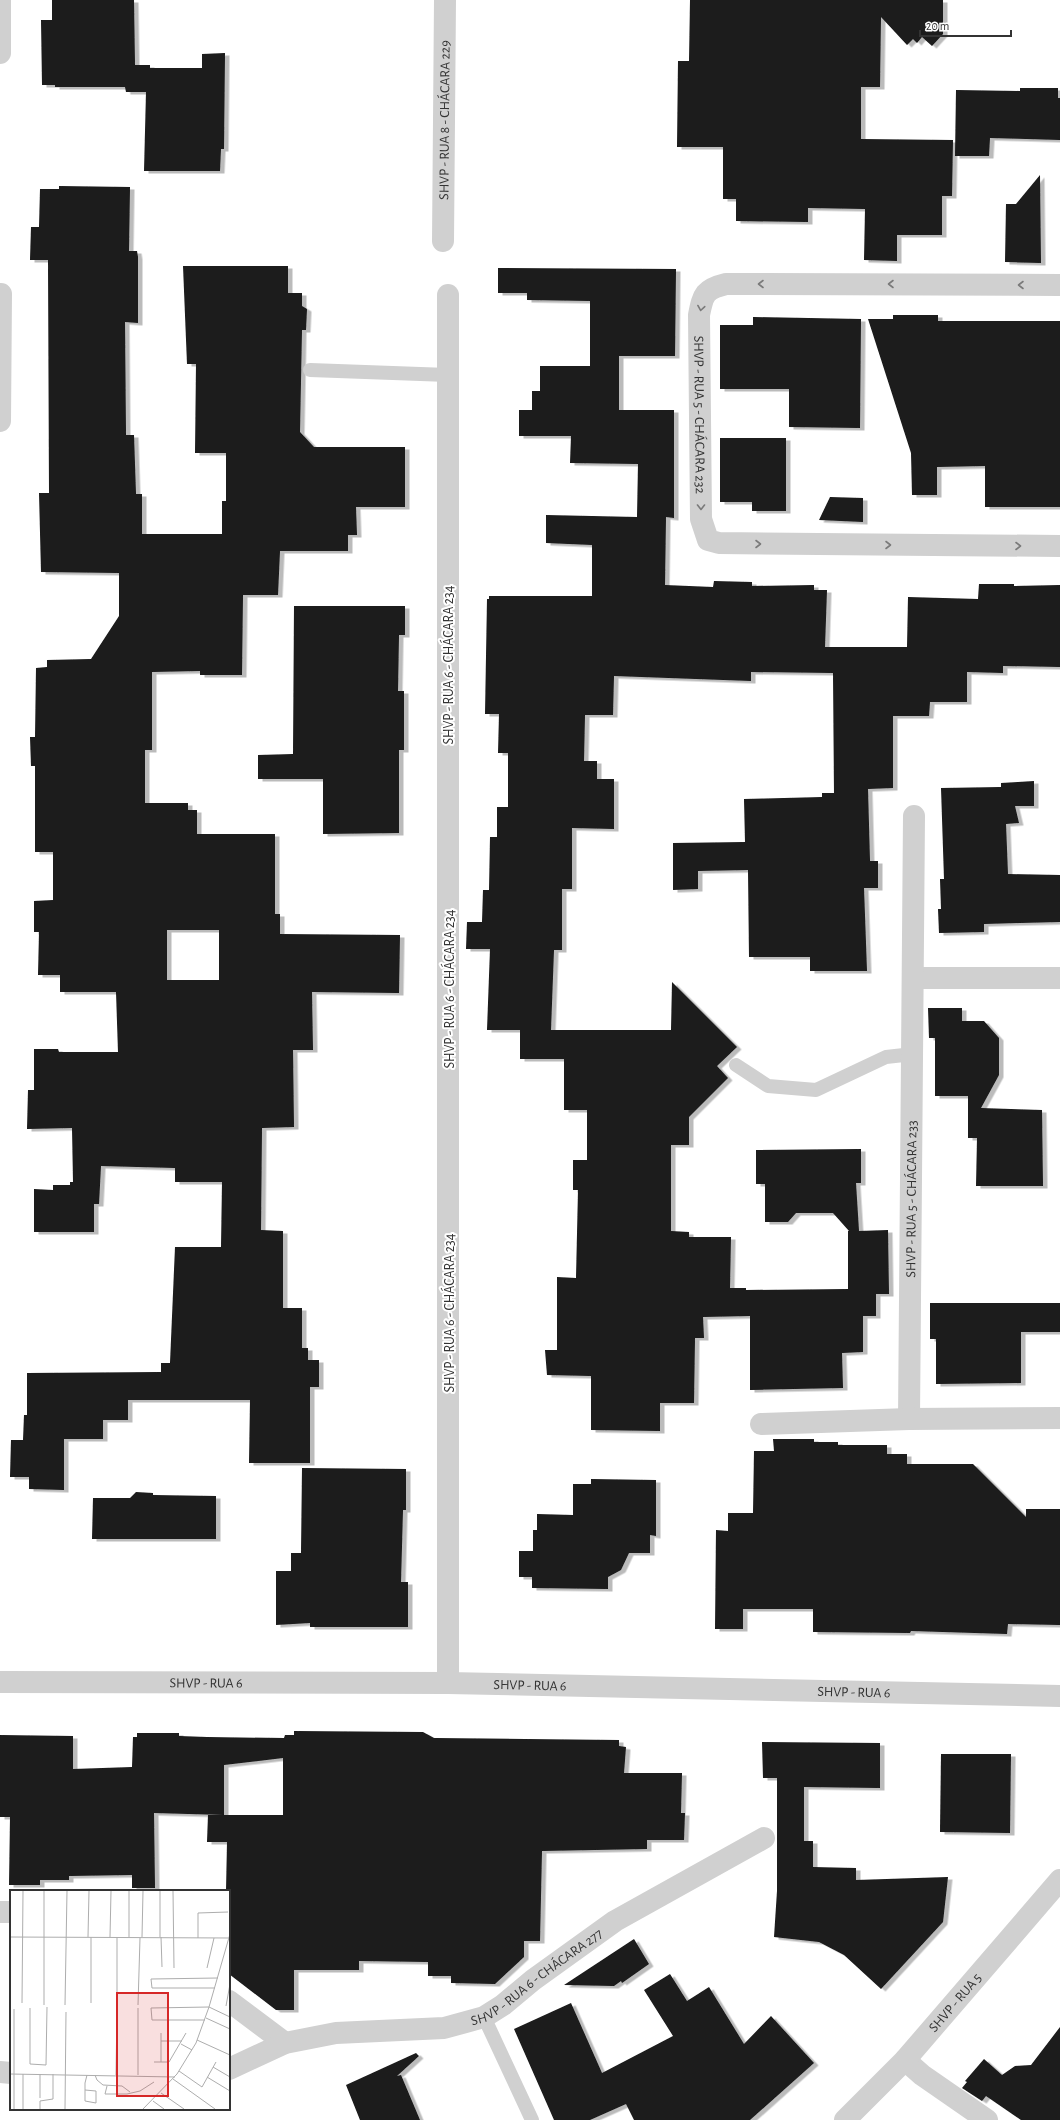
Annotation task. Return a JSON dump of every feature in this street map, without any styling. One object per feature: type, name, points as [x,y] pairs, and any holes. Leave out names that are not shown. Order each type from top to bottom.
[{"type":"street","name":"SHVP - RUA 8 - CHÁCARA 229","points":[[443,241],[445,0]]},
{"type":"street","points":[[0,1],[0,54]]},
{"type":"street","name":"SHVP - RUA 5 - CHÁCARA 232","points":[[1060,285],[726,284],[713,287],[702,297],[700,315],[701,519],[708,540],[719,543],[1060,546]]},
{"type":"street","points":[[0,421],[1,294]]},
{"type":"street","name":"SHVP - RUA 6 - CHÁCARA 234","points":[[448,295],[448,1683]]},
{"type":"street","name":"SHVP - RUA 5 - CHÁCARA 233","points":[[908,1420],[913,1054],[914,816]]},
{"type":"street","points":[[913,978],[1060,978]]},
{"type":"street","points":[[761,1424],[1060,1418]]},
{"type":"street","name":"SHVP - RUA 6","points":[[0,1682],[448,1683],[1060,1696]]},
{"type":"street","name":"SHVP - RUA 6 - CHÁCARA 277","points":[[230,2069],[285,2043],[336,2033],[444,2028],[484,2016],[503,2006],[533,1980],[615,1921],[764,1838]]},
{"type":"street","name":"SHVP - RUA 5","points":[[845,2120],[905,2060],[1060,1880]]},
{"type":"street","points":[[230,2002],[285,2043]]},
{"type":"street","points":[[905,2060],[922,2075],[987,2120]]},
{"type":"street","points":[[0,2072],[10,2073]]},
{"type":"lane","points":[[310,370],[448,376]]},
{"type":"lane","points":[[736,1065],[768,1086],[816,1090],[886,1057],[913,1054]]},
{"type":"lane","points":[[484,2016],[532,2120]]},
{"type":"building","points":[[52,0],[134,0],[135,65],[150,65],[150,68],[202,68],[202,54],[225,53],[224,149],[221,149],[220,171],[144,171],[146,92],[126,92],[125,87],[55,87],[55,85],[42,85],[41,20],[52,20]]},
{"type":"building","points":[[690,0],[943,0],[943,34],[932,46],[922,37],[917,43],[913,39],[907,45],[881,17],[880,87],[861,87],[861,139],[953,140],[952,196],[942,196],[942,235],[897,235],[897,261],[864,260],[865,209],[808,208],[808,222],[736,221],[736,199],[723,199],[723,147],[677,147],[678,61],[689,61]]},
{"type":"building","points":[[1020,88],[1058,88],[1058,98],[1060,98],[1060,140],[990,138],[989,156],[955,156],[956,90],[1020,91]]},
{"type":"building","points":[[1040,175],[1041,263],[1005,262],[1006,204],[1016,204]]},
{"type":"building","points":[[59,186],[130,187],[129,251],[137,251],[138,257],[138,323],[125,322],[126,435],[134,435],[136,494],[142,494],[142,534],[222,534],[222,501],[226,501],[226,453],[195,453],[196,364],[187,364],[183,266],[288,266],[288,293],[302,293],[302,306],[307,309],[306,330],[302,330],[300,432],[314,447],[405,447],[405,507],[356,507],[357,535],[348,535],[348,551],[280,551],[278,595],[243,595],[242,675],[200,675],[200,671],[152,672],[152,750],[145,750],[145,803],[188,803],[188,810],[197,810],[197,834],[275,834],[275,914],[280,914],[280,934],[400,935],[399,993],[312,992],[313,1050],[293,1050],[294,1127],[262,1128],[261,1230],[283,1231],[283,1308],[302,1308],[302,1348],[308,1348],[308,1360],[319,1360],[319,1387],[310,1387],[310,1463],[249,1463],[250,1400],[128,1400],[128,1420],[103,1420],[103,1439],[64,1439],[64,1490],[29,1489],[29,1477],[10,1477],[11,1440],[23,1440],[24,1415],[27,1415],[27,1373],[161,1372],[161,1363],[170,1363],[175,1247],[221,1247],[222,1182],[175,1182],[175,1168],[101,1166],[99,1204],[94,1204],[94,1232],[34,1232],[34,1189],[53,1190],[53,1185],[70,1185],[70,1182],[73,1182],[72,1128],[27,1129],[28,1090],[34,1090],[34,1049],[58,1049],[59,1052],[118,1052],[116,992],[60,992],[60,975],[38,975],[39,932],[34,932],[34,901],[53,900],[53,852],[35,852],[35,766],[31,766],[30,737],[35,737],[36,668],[47,667],[47,660],[91,659],[119,616],[119,573],[41,572],[39,493],[49,493],[48,260],[30,260],[31,227],[39,227],[40,189],[59,189]],"holes":[[[167,930],[219,930],[219,980],[167,980]]]},
{"type":"building","points":[[498,268],[676,269],[675,356],[619,356],[619,410],[674,410],[674,518],[666,517],[665,585],[713,587],[714,581],[752,582],[752,586],[814,585],[814,590],[827,590],[825,647],[907,647],[908,597],[978,599],[979,584],[1014,584],[1014,586],[1060,585],[1060,667],[1003,666],[1003,673],[967,672],[967,702],[930,702],[929,716],[893,716],[893,788],[868,789],[870,861],[878,861],[878,888],[864,888],[867,971],[810,971],[810,957],[749,957],[748,870],[698,871],[698,889],[673,890],[673,843],[745,842],[744,799],[822,797],[822,793],[834,793],[833,673],[751,672],[751,681],[614,676],[613,715],[585,715],[584,761],[597,761],[597,779],[614,779],[614,829],[572,828],[572,889],[562,889],[562,950],[554,950],[551,1030],[671,1030],[672,982],[737,1047],[717,1066],[728,1078],[689,1117],[689,1145],[671,1145],[671,1231],[689,1232],[689,1237],[731,1237],[730,1288],[746,1288],[746,1290],[848,1289],[849,1231],[833,1213],[796,1213],[788,1222],[765,1222],[765,1184],[756,1184],[756,1150],[861,1149],[861,1183],[856,1183],[859,1231],[888,1230],[889,1294],[876,1294],[876,1316],[863,1316],[863,1352],[842,1353],[843,1388],[750,1390],[750,1316],[703,1317],[704,1338],[695,1338],[694,1403],[660,1403],[660,1431],[591,1430],[591,1376],[547,1375],[545,1350],[557,1350],[557,1277],[576,1278],[578,1190],[573,1190],[573,1160],[587,1160],[587,1110],[564,1110],[564,1059],[520,1059],[520,1030],[487,1030],[490,949],[466,949],[467,922],[482,922],[483,890],[489,890],[490,837],[497,837],[497,807],[508,807],[508,753],[498,753],[499,714],[485,714],[487,599],[489,599],[489,596],[592,596],[592,545],[546,543],[546,515],[637,517],[638,464],[570,463],[571,436],[519,436],[519,410],[532,410],[532,391],[540,391],[540,366],[590,366],[590,301],[527,300],[527,293],[498,293]]},
{"type":"building","points":[[893,315],[938,315],[938,321],[1060,321],[1060,507],[985,507],[985,466],[937,467],[937,495],[912,495],[911,453],[868,319],[893,319]]},
{"type":"building","points":[[753,317],[861,319],[860,428],[789,427],[789,389],[720,389],[720,325],[753,325]]},
{"type":"building","points":[[720,438],[786,438],[786,511],[752,511],[752,502],[720,502]]},
{"type":"building","points":[[830,497],[863,498],[863,522],[819,520]]},
{"type":"building","points":[[294,606],[405,606],[405,635],[399,635],[398,691],[404,691],[404,750],[399,750],[399,833],[323,834],[323,779],[258,779],[258,755],[293,754]]},
{"type":"building","points":[[1034,781],[1034,806],[1015,806],[1019,823],[1006,824],[1008,874],[1060,875],[1060,922],[984,924],[984,932],[939,933],[938,909],[941,909],[940,879],[944,879],[941,788],[1001,787],[1001,783]]},
{"type":"building","points":[[928,1008],[962,1008],[962,1021],[984,1021],[999,1038],[999,1075],[981,1108],[1042,1110],[1043,1186],[976,1186],[977,1138],[968,1138],[968,1096],[935,1096],[935,1038],[929,1038]]},
{"type":"building","points":[[930,1303],[1060,1303],[1060,1332],[1021,1332],[1021,1383],[936,1384],[936,1339],[930,1339]]},
{"type":"building","points":[[773,1439],[814,1439],[814,1442],[838,1442],[838,1445],[887,1445],[887,1454],[907,1454],[907,1464],[973,1464],[1026,1517],[1026,1509],[1060,1509],[1060,1625],[1008,1624],[1007,1634],[911,1631],[910,1633],[813,1632],[813,1609],[743,1609],[743,1629],[715,1629],[716,1530],[728,1531],[728,1513],[753,1513],[754,1451],[774,1451]]},
{"type":"building","points":[[302,1468],[406,1469],[406,1510],[403,1510],[401,1582],[408,1582],[408,1627],[310,1627],[310,1623],[276,1625],[276,1571],[291,1571],[291,1553],[301,1553]]},
{"type":"building","points":[[591,1479],[656,1480],[656,1536],[650,1535],[650,1553],[629,1553],[621,1570],[608,1577],[608,1589],[532,1588],[532,1577],[519,1577],[519,1551],[533,1551],[533,1530],[537,1530],[537,1514],[573,1515],[573,1484],[591,1484]]},
{"type":"building","points":[[136,1492],[153,1493],[153,1495],[216,1496],[216,1539],[92,1539],[93,1498],[130,1498]]},
{"type":"building","points":[[294,1731],[423,1732],[434,1738],[619,1740],[619,1746],[626,1747],[624,1773],[682,1773],[681,1813],[685,1813],[684,1840],[647,1840],[647,1849],[542,1851],[540,1941],[524,1941],[524,1957],[495,1984],[451,1983],[451,1976],[428,1976],[428,1962],[359,1961],[359,1970],[294,1970],[294,2010],[276,2010],[230,1975],[230,1890],[226,1890],[227,1842],[207,1842],[208,1815],[224,1815],[154,1813],[155,1888],[132,1888],[132,1875],[69,1876],[69,1880],[40,1880],[40,1885],[9,1885],[10,1817],[0,1817],[0,1735],[73,1736],[73,1769],[132,1767],[133,1737],[137,1737],[137,1733],[179,1733],[179,1736],[207,1737],[284,1738],[285,1735],[294,1735]],"holes":[[[283,1758],[283,1815],[224,1815],[224,1765]]]},
{"type":"building","points":[[762,1742],[880,1743],[880,1788],[804,1787],[804,1841],[813,1841],[813,1867],[856,1868],[856,1880],[948,1877],[943,1922],[881,1989],[844,1955],[819,1942],[774,1937],[777,1891],[777,1778],[763,1778]]},
{"type":"building","points":[[941,1754],[1011,1754],[1010,1833],[940,1832]]},
{"type":"building","points":[[634,1939],[649,1964],[622,1983],[621,1981],[614,1986],[564,1985]]},
{"type":"building","points":[[670,1974],[687,2001],[709,1987],[744,2044],[771,2016],[814,2063],[750,2120],[634,2120],[626,2104],[590,2120],[554,2120],[514,2029],[571,2003],[602,2073],[673,2036],[644,1990]]},
{"type":"building","points":[[1060,2027],[1060,2120],[1021,2120],[986,2096],[982,2101],[962,2088],[967,2082],[965,2081],[984,2059],[1002,2075],[1015,2066],[1031,2065]]},
{"type":"building","points":[[416,2053],[419,2056],[397,2076],[401,2075],[420,2120],[360,2120],[346,2085]]}]
